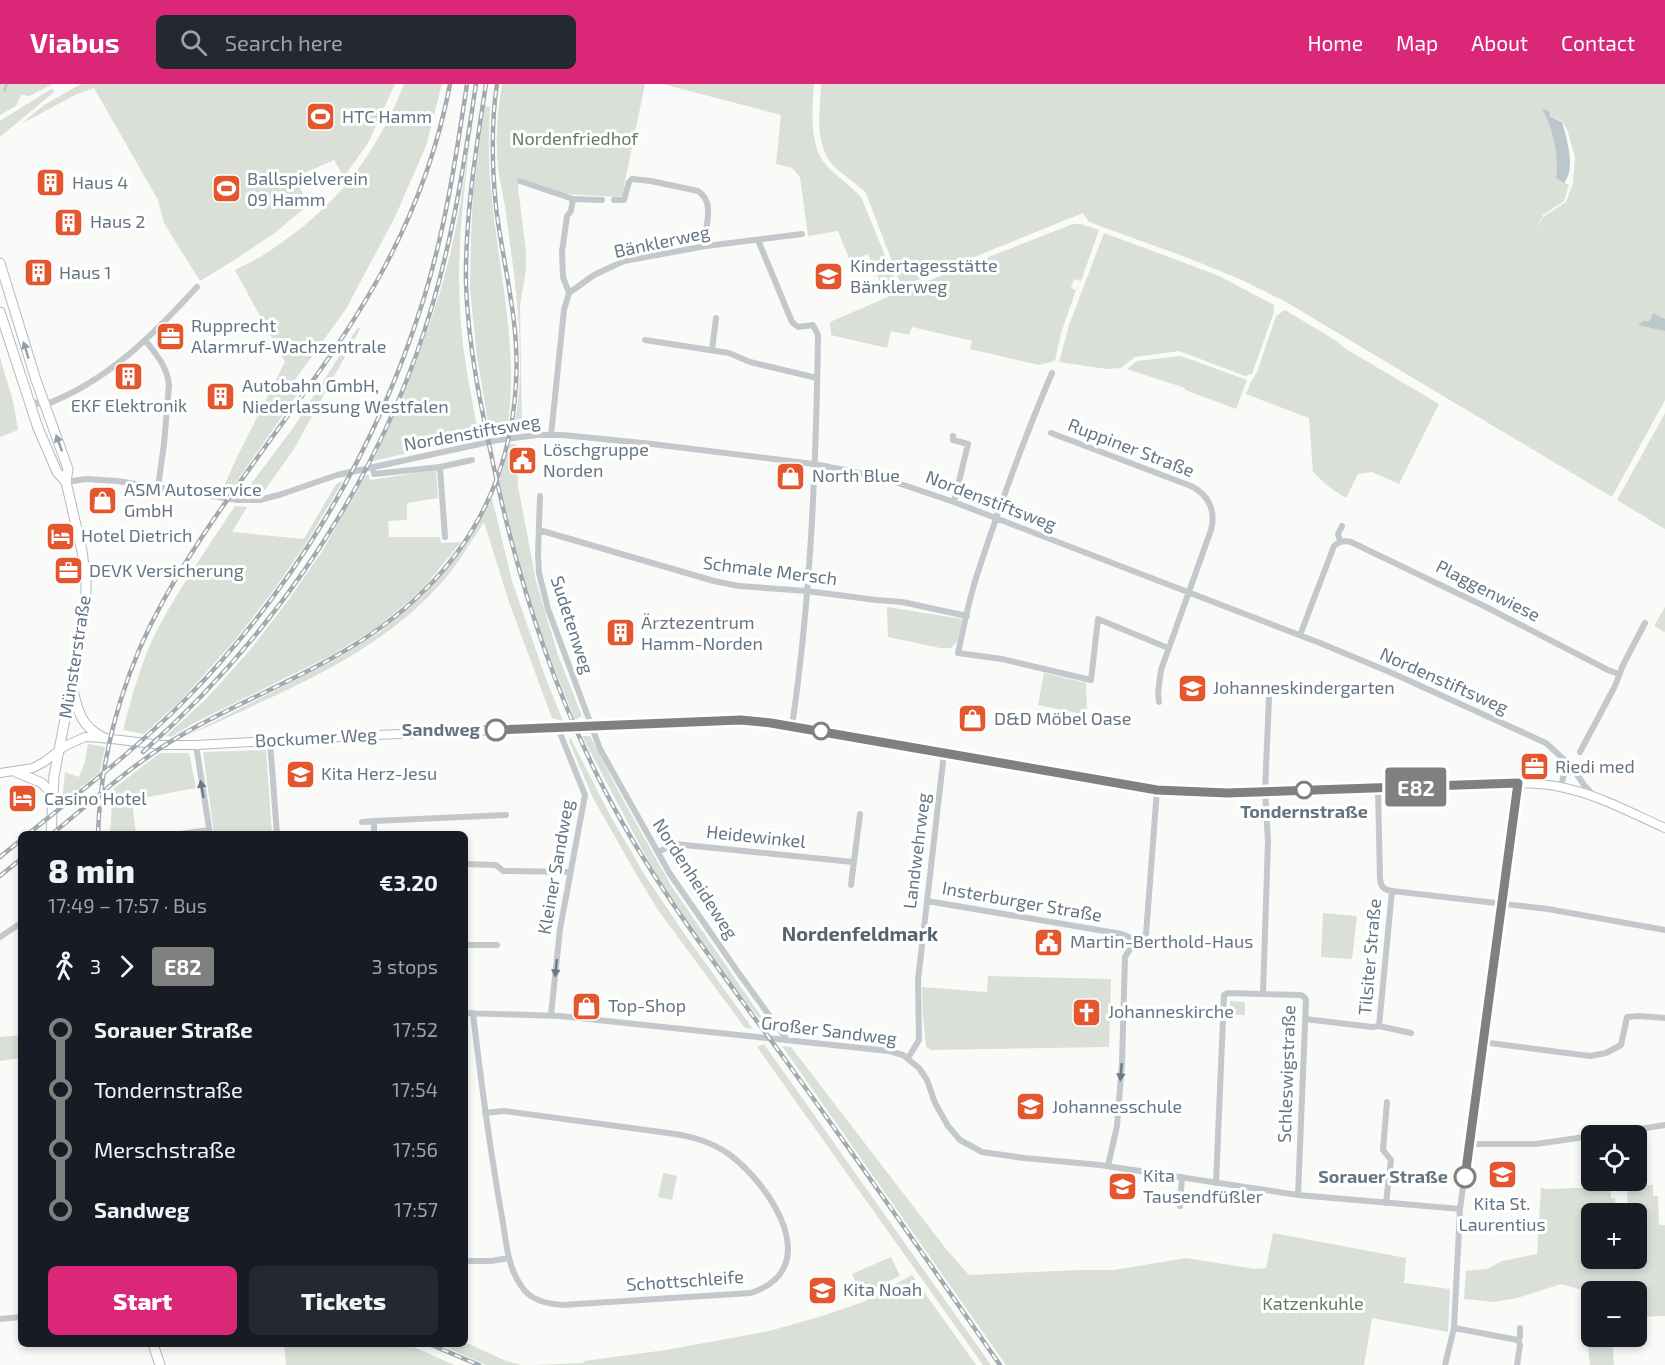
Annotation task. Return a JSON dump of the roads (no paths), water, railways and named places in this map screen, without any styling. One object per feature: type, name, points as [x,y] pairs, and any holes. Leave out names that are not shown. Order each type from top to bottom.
[{"type":"main road","name":"Münsterstraße","points":[[0,263],[44,405],[68,469],[66,482],[82,551],[86,582],[84,616],[52,794],[51,831]]},
{"type":"main road","name":"Münsterstraße","points":[[0,312],[38,428],[57,472],[66,482]]},
{"type":"main road","points":[[72,685],[74,698],[84,723],[104,738]]},
{"type":"main road","name":"Bockumer Weg","points":[[0,773],[33,768],[81,738],[196,745],[741,720],[792,726],[1157,790],[1198,793],[1540,784],[1562,787],[1595,797],[1665,828]]},
{"type":"main road","points":[[16,772],[42,783],[52,794]]},
{"type":"main road","points":[[154,1347],[160,1365]]},
{"type":"street","points":[[614,200],[624,200],[632,179],[698,191],[704,195],[708,203],[706,246]]},
{"type":"street","points":[[520,181],[573,199],[602,200]]},
{"type":"street","points":[[551,435],[564,310],[569,293],[563,277],[562,252],[567,216],[571,211],[573,199]]},
{"type":"street","name":"Bänklerweg","points":[[569,293],[594,275],[624,261],[706,246],[802,234]]},
{"type":"street","points":[[758,240],[792,322],[798,327],[813,325],[818,335],[816,444],[807,591],[800,673],[792,726]]},
{"type":"street","points":[[29,401],[44,405],[100,378],[145,340],[197,287]]},
{"type":"street","points":[[712,350],[716,318]]},
{"type":"street","points":[[145,340],[162,362],[169,385],[158,487]]},
{"type":"street","points":[[645,340],[734,354],[750,362],[817,378]]},
{"type":"street","points":[[1052,373],[1037,408],[977,574],[958,653],[981,655],[1091,680],[1098,619],[1168,648]]},
{"type":"street","name":"Ruppiner Straße","points":[[1051,433],[1191,486],[1199,490],[1212,508],[1213,522],[1168,648],[1159,681],[1159,702]]},
{"type":"street","name":"Nordenstiftsweg","points":[[66,482],[86,479],[117,481],[238,500],[260,500],[333,476],[373,467],[518,436],[551,435],[652,444],[814,464],[889,480],[954,502],[1300,635],[1392,673],[1546,743],[1572,767],[1595,797]]},
{"type":"street","points":[[953,436],[953,440],[968,444],[954,502]]},
{"type":"street","name":"Nordenstiftsweg","points":[[373,467],[374,474],[440,467],[472,460]]},
{"type":"street","points":[[440,467],[445,537]]},
{"type":"street","name":"Sudetenweg","points":[[540,495],[537,554],[539,573],[548,609],[592,726]]},
{"type":"street","points":[[1300,635],[1334,546],[1340,541],[1338,534],[1342,526]]},
{"type":"street","name":"Schmale Mersch","points":[[538,530],[704,579],[739,586],[902,602],[967,616]]},
{"type":"street","name":"Plaggenwiese","points":[[1340,541],[1351,542],[1379,554],[1619,674]]},
{"type":"street","points":[[1580,752],[1645,623]]},
{"type":"street","points":[[1216,1183],[1224,996],[1226,993],[1263,994],[1268,841],[1265,791],[1269,698]]},
{"type":"street","name":"Nordenheideweg","points":[[592,726],[600,749],[615,778],[670,874],[787,1040]]},
{"type":"street","name":"Kleiner Sandweg","points":[[551,1015],[560,929],[585,795],[558,728]]},
{"type":"street","points":[[270,741],[277,831]]},
{"type":"street","points":[[196,745],[210,831]]},
{"type":"street","name":"Landwehrweg","points":[[909,1058],[919,1040],[918,980],[944,753]]},
{"type":"street","points":[[1562,758],[1565,769],[1562,787]]},
{"type":"street","points":[[1445,1365],[1454,1328],[1460,1209],[1518,783]]},
{"type":"street","name":"Tilsiter Straße","points":[[1378,788],[1380,879],[1385,889],[1392,891],[1379,1026]]},
{"type":"street","points":[[1108,1166],[1119,1108],[1125,957],[1136,940],[1146,934],[1157,790]]},
{"type":"street","points":[[851,885],[860,814]]},
{"type":"street","points":[[362,822],[506,815]]},
{"type":"street","points":[[374,821],[374,831]]},
{"type":"street","name":"Heidewinkel","points":[[658,852],[675,844],[853,862]]},
{"type":"street","points":[[468,864],[496,865],[503,871],[570,872]]},
{"type":"street","points":[[1392,891],[1583,915],[1665,930]]},
{"type":"street","name":"Insterburger Straße","points":[[927,901],[1122,934],[1136,940]]},
{"type":"street","points":[[0,938],[18,924]]},
{"type":"street","points":[[468,945],[497,945]]},
{"type":"street","name":"Schleswigstraße","points":[[1263,994],[1303,996],[1306,1000],[1298,1195]]},
{"type":"street","name":"Großer Sandweg","points":[[469,1013],[551,1015],[883,1050],[909,1058],[923,1073],[935,1103],[948,1126],[960,1140],[975,1149],[990,1154],[1108,1166],[1298,1195],[1460,1209]]},
{"type":"street","name":"Schottschleife","points":[[469,1013],[492,1164],[509,1258],[520,1286],[530,1295],[547,1302],[571,1304],[751,1293],[770,1284],[780,1272],[787,1258],[789,1243],[786,1228],[771,1200],[750,1173],[729,1155],[710,1144],[684,1135],[504,1111],[485,1113]]},
{"type":"street","points":[[1123,1014],[1223,1017]]},
{"type":"street","points":[[1482,1042],[1596,1056],[1621,1045],[1627,1017],[1665,1018]]},
{"type":"street","name":"Tilsiter Straße","points":[[1305,1019],[1379,1026],[1411,1033]]},
{"type":"street","points":[[1386,1203],[1391,1160],[1383,1150],[1387,1102]]},
{"type":"street","points":[[1647,1128],[1665,1125]]},
{"type":"street","points":[[1469,1144],[1536,1144],[1581,1138]]},
{"type":"street","points":[[1180,1206],[1182,1177]]},
{"type":"street","points":[[468,1261],[509,1258]]},
{"type":"street","points":[[0,1320],[18,1317]]},
{"type":"street","points":[[1454,1328],[1518,1340]]},
{"type":"street","points":[[1517,1365],[1520,1328]]},
{"type":"waterway","points":[[4,91],[7,84]]},
{"type":"railway","points":[[98,831],[103,780],[113,726],[130,674],[151,624],[203,535],[323,366],[378,279],[402,232],[422,184],[438,135],[450,84]]},
{"type":"railway","points":[[32,831],[127,754],[183,702],[261,613],[327,516],[356,464],[381,411],[404,357],[423,301],[444,221],[467,84]]},
{"type":"railway","points":[[143,752],[192,706],[238,656],[320,548],[355,490],[412,367],[433,303],[458,194],[476,84]]},
{"type":"railway","points":[[486,84],[467,233],[466,284],[472,353],[489,445],[513,548],[524,588],[565,704],[599,779],[639,852],[661,886],[1000,1365]]},
{"type":"railway","points":[[56,831],[117,780],[167,744],[222,713],[316,667],[373,633],[407,606],[437,577],[463,544],[484,509],[500,470],[511,428],[517,361],[516,338],[496,207],[493,130],[497,84]]},
{"type":"railway","points":[[0,857],[18,842]]},
{"type":"railway","points":[[0,876],[18,861]]},
{"type":"railway","points":[[436,1347],[479,1365]]},
{"type":"place","name":"HTC Hamm","points":[[321,117]]},
{"type":"place","name":"Haus 4","points":[[51,183]]},
{"type":"place","name":"Ballspielverein 09 Hamm","points":[[226,189]]},
{"type":"place","name":"Haus 2","points":[[69,222]]},
{"type":"place","name":"Haus 1","points":[[38,273]]},
{"type":"place","name":"Kindertagesstätte Bänklerweg","points":[[829,276]]},
{"type":"place","name":"Rupprecht Alarmruf-Wachzentrale","points":[[170,336]]},
{"type":"place","name":"EKF Elektronik","points":[[129,377]]},
{"type":"place","name":"Autobahn GmbH, Niederlassung Westfalen","points":[[221,396]]},
{"type":"place","name":"Löschgruppe Norden","points":[[522,460]]},
{"type":"place","name":"North Blue","points":[[791,476]]},
{"type":"place","name":"ASM Autoservice GmbH","points":[[103,500]]},
{"type":"place","name":"Hotel Dietrich","points":[[60,536]]},
{"type":"place","name":"DEVK Versicherung","points":[[68,571]]},
{"type":"place","name":"Ärztezentrum Hamm-Norden","points":[[620,633]]},
{"type":"place","name":"Johanneskindergarten","points":[[1192,688]]},
{"type":"place","name":"D&D Möbel Oase","points":[[973,719]]},
{"type":"place","name":"Sandweg","points":[[496,730]]},
{"type":"place","name":"Riedi med","points":[[1534,767]]},
{"type":"place","name":"Kita Herz-Jesu","points":[[300,774]]},
{"type":"place","name":"Tondernstraße","points":[[1304,790]]},
{"type":"place","name":"Casino Hotel","points":[[23,799]]},
{"type":"place","name":"Martin-Berthold-Haus","points":[[1049,942]]},
{"type":"place","name":"Top-Shop","points":[[587,1006]]},
{"type":"place","name":"Johanneskirche","points":[[1087,1012]]},
{"type":"place","name":"Johannesschule","points":[[1031,1107]]},
{"type":"place","name":"Kita St. Laurentius","points":[[1502,1175]]},
{"type":"place","name":"Sorauer Straße","points":[[1465,1177]]},
{"type":"place","name":"Kita Tausendfüßler","points":[[1122,1186]]},
{"type":"place","name":"Kita Noah","points":[[822,1290]]},
{"type":"district","name":"Nordenfeldmark","points":[[860,934]]},
{"type":"park label","name":"Nordenfriedhof","points":[[575,139]]},
{"type":"park label","name":"Katzenkuhle","points":[[1313,1304]]}]
